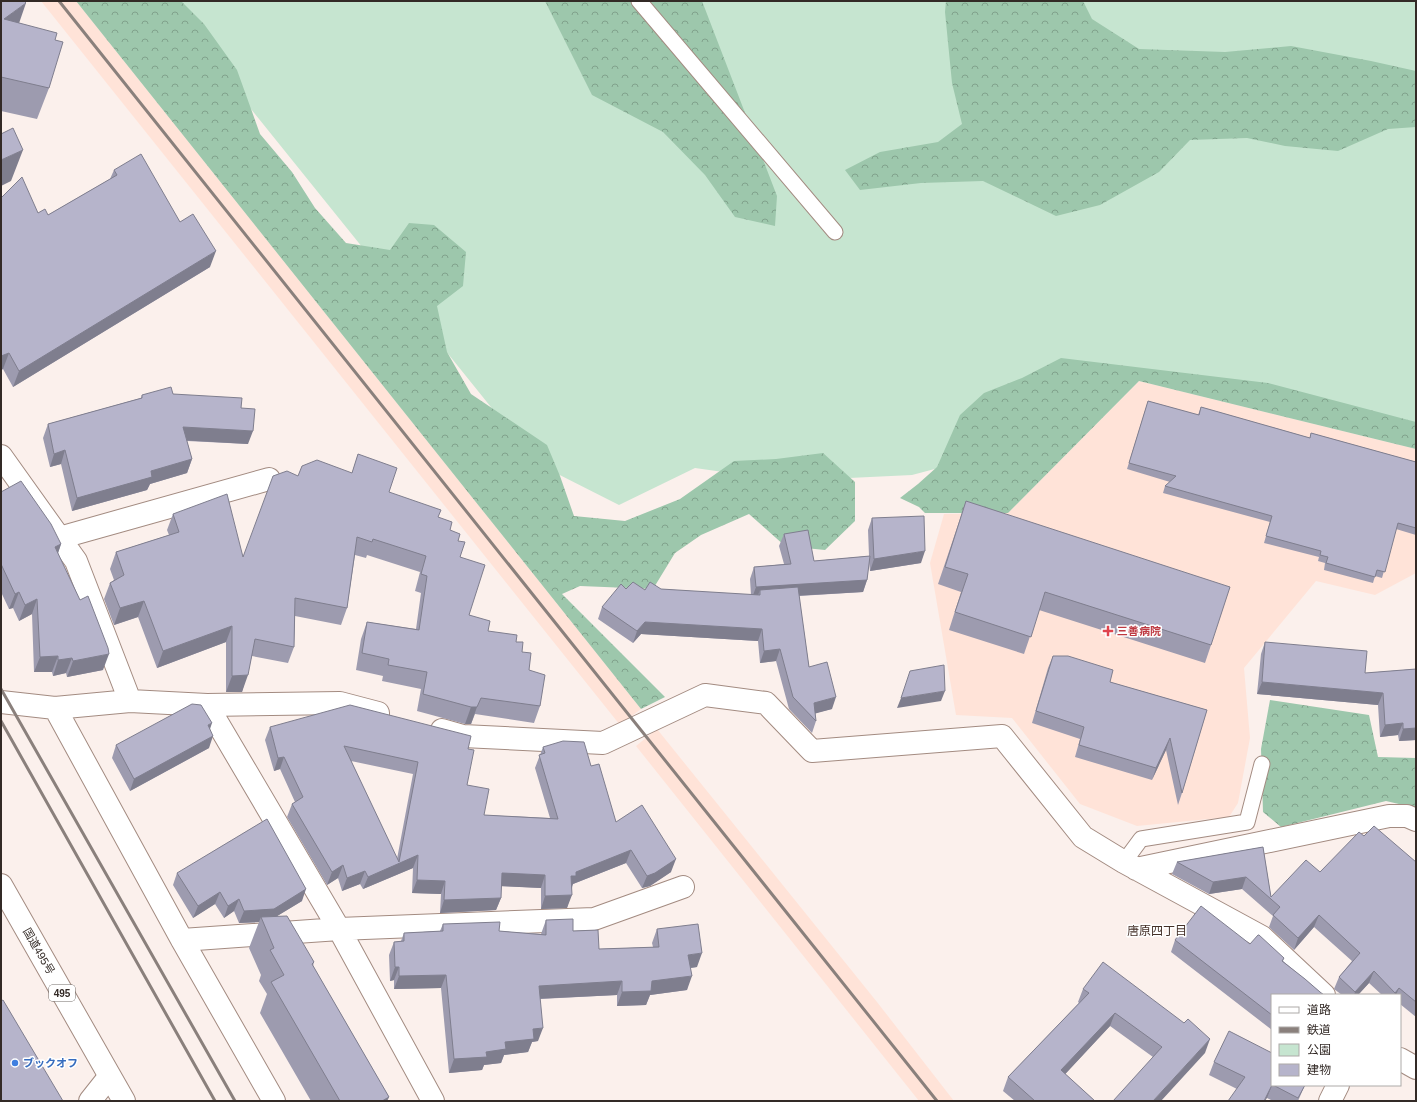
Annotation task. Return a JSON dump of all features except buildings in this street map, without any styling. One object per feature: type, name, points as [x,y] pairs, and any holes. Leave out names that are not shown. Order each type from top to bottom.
[{"type":"main road","points":[[1,456],[76,561],[130,701]]},
{"type":"main road","points":[[59,538],[269,479]]},
{"type":"main road","points":[[424,726],[462,736],[603,743],[705,695],[766,703],[812,751],[1002,736],[1083,838],[1262,937],[1323,994]]},
{"type":"main road","points":[[1,702],[55,708],[130,701],[207,705],[340,703],[394,717]]},
{"type":"main road","points":[[207,705],[340,929],[433,1101]]},
{"type":"main road","points":[[55,708],[182,940],[274,1101]]},
{"type":"main road","points":[[1130,865],[1389,816],[1407,816],[1416,820]]},
{"type":"main road","name":"国道495号","points":[[1,885],[7,908],[124,1101]]},
{"type":"main road","points":[[182,940],[340,929],[594,919],[682,888]]},
{"type":"main road","points":[[1401,1060],[1416,1068]]},
{"type":"main road","points":[[90,1101],[110,1076]]},
{"type":"main road","points":[[1330,1101],[1338,1086]]},
{"type":"lane","points":[[639,1],[835,232]]},
{"type":"lane","points":[[1130,865],[1141,839],[1247,822],[1262,764]]},
{"type":"shaded area","points":[[41,1],[76,1],[641,709],[620,725]]},
{"type":"shaded area","name":"三善病院","points":[[1139,381],[1416,449],[1416,573],[1375,595],[1316,581],[1244,668],[1250,738],[1238,803],[1229,817],[1137,826],[1080,804],[1012,718],[956,715],[930,563],[944,514],[1008,513]]},
{"type":"shaded area","points":[[657,729],[877,1002],[954,1101],[919,1101],[636,746]]},
{"type":"green space","points":[[76,1],[181,1],[204,24],[237,70],[260,134],[292,172],[315,208],[346,243],[390,250],[409,223],[434,225],[466,252],[463,286],[437,306],[447,352],[471,394],[547,445],[574,516],[625,521],[680,499],[734,461],[776,459],[823,453],[855,482],[855,521],[825,550],[785,546],[749,514],[701,535],[675,553],[653,589],[580,586],[562,594],[665,697],[641,709]]},
{"type":"green space","points":[[164,1],[1416,1],[1416,433],[1137,371],[946,466],[912,475],[786,481],[695,468],[619,505],[536,463]]},
{"type":"green space","points":[[545,1],[702,1],[777,196],[775,226],[735,217],[705,175],[663,132],[592,95]]},
{"type":"green space","points":[[946,1],[1083,1],[1092,19],[1139,49],[1225,52],[1291,46],[1416,71],[1416,127],[1388,129],[1338,151],[1285,146],[1247,138],[1190,140],[1159,172],[1100,205],[1056,216],[983,181],[921,183],[860,190],[845,170],[880,152],[938,142],[962,124],[952,83],[945,12]]},
{"type":"green space","points":[[1061,358],[1268,383],[1416,422],[1416,449],[1139,381],[1008,513],[925,513],[919,507],[900,498],[937,467],[960,415],[984,393],[1022,378]]},
{"type":"green space","points":[[1270,700],[1369,715],[1378,757],[1416,758],[1416,808],[1386,801],[1281,827],[1263,812],[1261,749]]},
{"type":"railway","points":[[59,1],[937,1101]]},
{"type":"railway","points":[[1,689],[235,1101]]},
{"type":"railway","points":[[1,721],[215,1101]]},
{"type":"place","name":"三善病院","points":[[1108,631]]},
{"type":"place","name":"ブックオフ","points":[[15,1063]]},
{"type":"district","name":"唐原四丁目","points":[[1157,931]]}]
